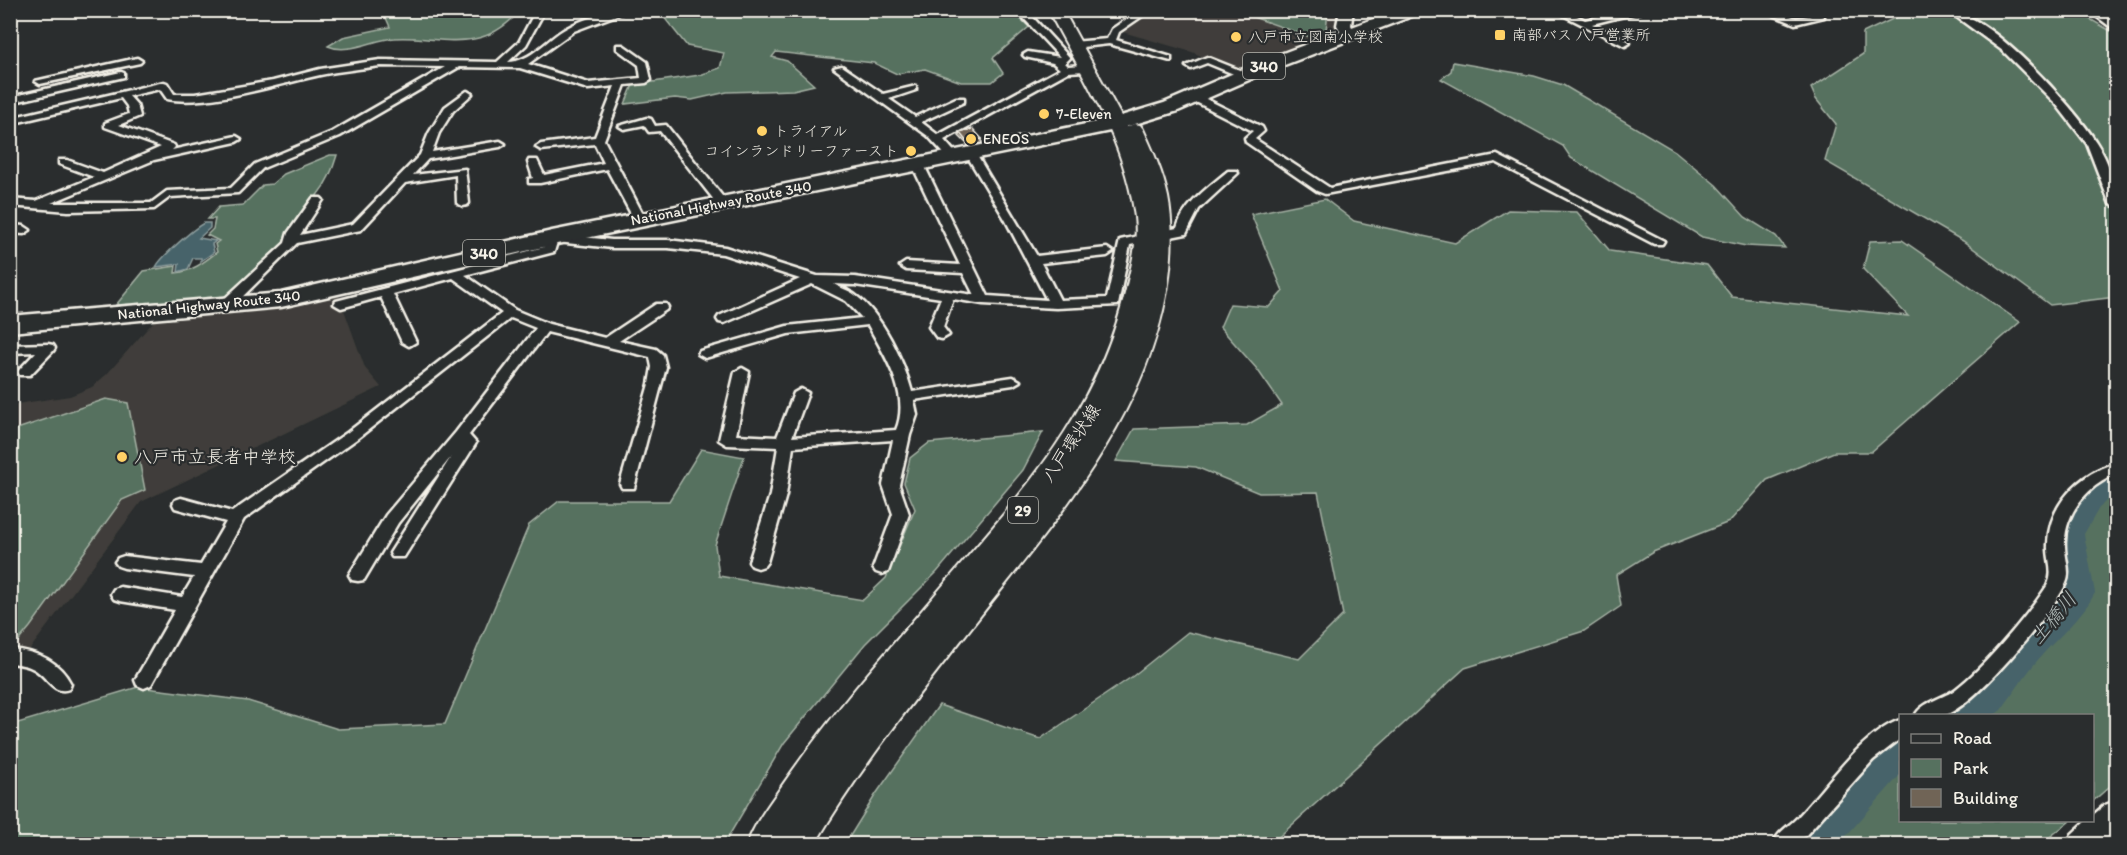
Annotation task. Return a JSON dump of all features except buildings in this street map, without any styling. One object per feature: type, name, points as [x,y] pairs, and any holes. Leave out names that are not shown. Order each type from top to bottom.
[{"type":"highway","name":"National Highway Route 340","points":[[10,324],[281,300],[552,238],[1123,122],[1194,97],[1348,33],[1414,10]]},
{"type":"main road","name":"八戸環状線","points":[[796,844],[817,808],[902,692],[1076,473],[1132,380],[1147,337],[1156,300],[1155,237],[1142,200],[1123,122],[1081,45],[1055,10]]},
{"type":"main road","name":"八戸環状線","points":[[1069,10],[1081,45],[1085,68],[1123,122]]},
{"type":"main road","name":"八戸環状線","points":[[765,844],[806,779],[877,687],[1070,450],[1105,390],[1124,345],[1155,237]]},
{"type":"street","points":[[501,63],[523,43],[542,10]]},
{"type":"street","points":[[521,65],[571,29],[626,10]]},
{"type":"street","points":[[938,139],[1062,66],[1065,58],[1060,49],[1050,44],[1031,19],[1020,10]]},
{"type":"street","points":[[1081,45],[1109,41],[1114,38],[1115,31],[1147,10]]},
{"type":"street","points":[[1347,10],[1344,25],[1348,33]]},
{"type":"street","points":[[1557,10],[1625,44]]},
{"type":"street","points":[[1583,23],[1644,10]]},
{"type":"street","points":[[1765,10],[1797,22],[1820,17],[1807,10]]},
{"type":"street","points":[[1951,10],[1973,24],[2022,64],[2062,105],[2088,138],[2116,204]]},
{"type":"street","points":[[2095,12],[2116,14]]},
{"type":"street","points":[[2095,12],[2116,28]]},
{"type":"street","points":[[1109,41],[1168,59]]},
{"type":"street","points":[[10,121],[164,85],[165,91],[171,96],[195,98],[273,84],[320,72],[380,63],[521,65],[588,86],[646,80],[644,64],[620,47]]},
{"type":"street","points":[[1028,55],[1053,60],[1062,66],[1085,68]]},
{"type":"street","points":[[40,81],[137,60]]},
{"type":"street","points":[[1191,66],[1207,60],[1244,75]]},
{"type":"street","points":[[10,204],[25,202],[86,208],[154,206],[167,194],[234,190],[259,166],[336,134],[457,64]]},
{"type":"street","points":[[839,68],[963,156],[1033,260],[1056,304]]},
{"type":"street","points":[[32,70],[40,81],[52,112]]},
{"type":"street","points":[[10,100],[121,75]]},
{"type":"street","points":[[93,81],[102,101]]},
{"type":"street","points":[[621,84],[599,140],[640,220]]},
{"type":"street","points":[[881,98],[913,88]]},
{"type":"street","points":[[292,240],[357,227],[425,156],[434,133],[449,110],[467,94]]},
{"type":"street","points":[[39,204],[170,147],[104,124],[135,116],[132,105],[124,96]]},
{"type":"street","points":[[1194,97],[1258,129],[1259,131],[1250,140],[1321,189],[1329,192],[1497,158],[1658,242]]},
{"type":"street","points":[[914,121],[960,100]]},
{"type":"street","points":[[624,126],[647,121],[653,129],[662,128],[722,203]]},
{"type":"street","points":[[151,157],[174,154],[236,139]]},
{"type":"street","points":[[541,147],[599,140]]},
{"type":"street","points":[[425,156],[500,144]]},
{"type":"street","points":[[63,162],[104,177]]},
{"type":"street","points":[[533,162],[537,181],[610,165]]},
{"type":"street","points":[[918,165],[983,300]]},
{"type":"street","points":[[403,180],[461,171],[464,203]]},
{"type":"street","points":[[724,319],[814,280],[855,281],[983,300],[1056,304],[1113,302],[1124,243],[1182,231],[1184,220],[1190,212],[1232,173]]},
{"type":"street","points":[[225,306],[291,244],[294,233],[317,200]]},
{"type":"street","points":[[10,229],[24,230]]},
{"type":"street","points":[[341,304],[550,249],[552,238],[612,244],[668,244],[725,251],[814,280],[851,298],[872,321],[898,366],[910,415],[902,435],[891,485],[902,514],[882,568]]},
{"type":"street","points":[[1033,260],[1107,252]]},
{"type":"street","points":[[906,266],[969,269]]},
{"type":"street","points":[[454,273],[510,313],[544,327],[656,355],[659,367],[656,384],[628,484]]},
{"type":"street","points":[[385,292],[409,342]]},
{"type":"street","points":[[942,335],[936,327],[948,295]]},
{"type":"street","points":[[607,342],[661,307]]},
{"type":"street","points":[[144,680],[238,515],[353,435],[510,313]]},
{"type":"street","points":[[705,354],[787,330],[872,321]]},
{"type":"street","points":[[358,576],[392,519],[461,435],[544,327]]},
{"type":"street","points":[[10,348],[48,348],[25,372]]},
{"type":"street","points":[[742,372],[727,440],[786,442],[902,435]]},
{"type":"street","points":[[906,397],[1013,381]]},
{"type":"street","points":[[758,562],[778,495],[786,442],[784,434],[801,393]]},
{"type":"street","points":[[398,553],[468,443],[461,435]]},
{"type":"street","points":[[1928,714],[1964,695],[1979,681],[2046,600],[2058,584],[2057,530],[2067,507],[2089,480],[2116,468]]},
{"type":"street","points":[[181,504],[236,519]]},
{"type":"street","points":[[124,562],[206,572]]},
{"type":"street","points":[[120,594],[188,605]]},
{"type":"street","points":[[10,656],[24,657],[48,666],[63,684]]},
{"type":"street","points":[[1783,844],[1803,826],[1866,754],[1899,729]]},
{"type":"street","points":[[2083,844],[2116,815]]},
{"type":"shaded area","name":"八戸市立図南小学校","points":[[1150,11],[1343,11],[1342,32],[1239,73],[1192,52],[1119,31]]},
{"type":"shaded area","name":"八戸市立長者中学校","points":[[339,296],[365,368],[381,387],[141,502],[24,657],[11,656],[10,405],[70,396],[92,387],[107,374],[154,321],[261,311]]},
{"type":"green space","points":[[1011,10],[1029,27],[993,58],[1003,73],[992,82],[961,82],[925,69],[897,74],[874,63],[776,52],[772,57],[787,61],[814,85],[793,90],[727,92],[692,100],[675,98],[625,104],[633,85],[700,75],[720,68],[724,53],[687,46],[659,11]]},
{"type":"green space","points":[[383,11],[520,11],[499,29],[474,39],[454,41],[395,38],[344,49],[328,46],[343,37],[390,27]]},
{"type":"green space","points":[[1236,11],[1328,11],[1326,30],[1310,37]]},
{"type":"green space","points":[[1897,11],[2076,11],[2116,34],[2116,297],[2050,305],[1963,241],[1825,161],[1836,124],[1816,99],[1811,88],[1863,54],[1863,33],[1897,17]]},
{"type":"green space","points":[[1453,62],[1534,76],[1563,85],[1675,151],[1716,185],[1745,217],[1776,236],[1785,248],[1746,246],[1702,237],[1571,158],[1563,146],[1441,79],[1451,71]]},
{"type":"green space","points":[[330,155],[337,155],[327,181],[294,225],[284,246],[234,293],[222,298],[116,305],[144,271],[176,266],[175,273],[181,272],[198,266],[217,252],[215,244],[219,241],[207,235],[213,229],[215,219],[208,219],[219,207],[243,205],[263,185],[272,184],[284,174]]},
{"type":"green space","points":[[1325,199],[1354,221],[1455,243],[1508,210],[1577,212],[1610,251],[1707,265],[1732,297],[1908,316],[1863,269],[1870,241],[1902,240],[2020,322],[1871,452],[1834,452],[1767,480],[1729,522],[1653,552],[1616,575],[1621,606],[1584,631],[1465,668],[1271,844],[845,844],[876,794],[939,705],[1040,739],[1133,676],[1188,632],[1299,659],[1343,615],[1318,492],[1259,493],[1196,467],[1116,461],[1134,429],[1247,425],[1282,405],[1257,369],[1220,327],[1230,304],[1269,307],[1283,291],[1251,214]]},
{"type":"green space","points":[[106,399],[128,403],[145,490],[122,500],[30,627],[15,645],[11,645],[11,431]]},
{"type":"green space","points":[[1043,432],[1023,470],[937,572],[865,644],[784,743],[724,844],[11,844],[11,725],[138,687],[248,701],[338,729],[445,724],[529,525],[559,501],[669,501],[701,449],[744,457],[715,545],[719,576],[863,600],[886,578],[915,509],[904,483],[910,458],[929,443]]},
{"type":"green space","points":[[2116,483],[2116,781],[2094,800],[2094,714],[1978,714],[1995,703],[2035,649],[2085,597],[2075,536],[2102,491]]},
{"type":"green space","points":[[1899,763],[1899,822],[2069,822],[2041,844],[1827,844],[1875,784]]},
{"type":"water","points":[[204,223],[210,223],[210,228],[199,238],[216,241],[212,244],[214,252],[201,261],[201,258],[193,258],[188,269],[178,272],[179,264],[156,267],[178,243]]},
{"type":"waterway","name":"土橋川","points":[[1968,714],[1989,700],[2030,646],[2054,623],[2079,593],[2069,534],[2094,494],[2101,487],[2116,480]]},
{"type":"waterway","name":"土橋川","points":[[1815,844],[1899,752]]},
{"type":"place","name":"南部バス 八戸営業所","points":[[1500,35]]},
{"type":"place","name":"八戸市立図南小学校","points":[[1236,37]]},
{"type":"place","name":"7-Eleven","points":[[1044,114]]},
{"type":"place","name":"トライアル","points":[[762,131]]},
{"type":"place","name":"ENEOS","points":[[971,139]]},
{"type":"place","name":"コインランドリーファースト","points":[[911,151]]},
{"type":"place","name":"八戸市立長者中学校","points":[[122,457]]}]
